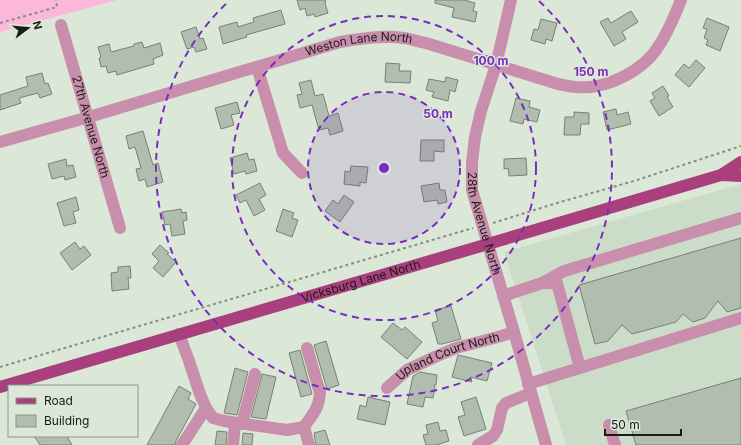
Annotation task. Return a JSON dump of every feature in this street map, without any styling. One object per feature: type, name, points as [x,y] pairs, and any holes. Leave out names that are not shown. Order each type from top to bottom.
[{"type":"main road","name":"Vicksburg Lane North","points":[[10,385],[721,175],[741,162]]},
{"type":"main road","name":"Vicksburg Lane North","points":[[721,175],[741,176]]},
{"type":"street","name":"28th Avenue North","points":[[511,0],[496,65],[481,111],[475,137],[472,163],[472,190],[546,445]]},
{"type":"street","name":"Weston Lane North","points":[[0,142],[340,42],[362,38],[405,38],[558,84],[577,88],[596,86],[632,73],[647,61],[660,46],[682,0]]},
{"type":"street","name":"27th Avenue North","points":[[61,25],[89,117],[120,228]]},
{"type":"street","points":[[256,67],[283,153],[302,173]]},
{"type":"street","points":[[503,296],[542,283],[564,271],[741,218]]},
{"type":"street","points":[[542,283],[557,283],[580,368]]},
{"type":"street","points":[[478,445],[493,436],[497,430],[502,408],[506,403],[530,388],[580,368],[741,318]]},
{"type":"street","name":"Upland Court North","points":[[387,388],[407,370],[437,356],[456,348],[514,332]]},
{"type":"street","points":[[179,334],[200,394],[206,408],[213,418],[224,422],[287,430],[304,427],[317,409],[319,401],[320,393],[307,348]]},
{"type":"street","points":[[233,445],[255,374]]},
{"type":"street","points":[[182,445],[206,408]]},
{"type":"street","points":[[609,425],[615,445]]},
{"type":"street","points":[[304,427],[309,445]]},
{"type":"path","points":[[55,0],[61,25]]},
{"type":"path","points":[[0,22],[57,7]]},
{"type":"path","points":[[0,367],[634,181],[741,146]]},
{"type":"shaded area","points":[[0,0],[117,0],[0,32]]},
{"type":"shaded area","points":[[741,184],[741,445],[566,445],[504,252]]},
{"type":"building","points":[[297,0],[325,0],[328,13],[315,17],[314,14],[307,16],[305,8],[300,10]]},
{"type":"building","points":[[435,0],[464,0],[475,3],[473,11],[477,12],[475,22],[452,17],[454,8],[435,3]]},
{"type":"building","points":[[281,10],[285,24],[246,35],[247,37],[223,44],[219,27],[237,22],[238,27],[254,22],[253,18]]},
{"type":"building","points":[[631,11],[638,22],[622,32],[626,39],[614,46],[600,22],[608,18],[611,23]]},
{"type":"building","points":[[707,18],[729,27],[720,51],[706,45],[708,40],[704,38],[707,29],[703,28]]},
{"type":"building","points":[[541,19],[557,23],[552,41],[546,39],[545,44],[531,40],[534,29],[538,30]]},
{"type":"building","points":[[196,27],[200,39],[203,38],[207,49],[196,52],[194,47],[187,49],[181,32]]},
{"type":"building","points":[[142,42],[144,48],[160,43],[163,55],[153,59],[154,64],[117,75],[116,71],[108,73],[106,66],[101,67],[99,58],[101,57],[98,47],[109,44],[111,52],[134,46],[134,44]]},
{"type":"building","points":[[696,60],[705,68],[689,87],[675,75],[684,64],[689,68]]},
{"type":"building","points":[[386,63],[400,64],[399,71],[411,71],[410,83],[385,82]]},
{"type":"building","points":[[42,73],[45,84],[48,83],[52,94],[40,98],[38,93],[19,98],[21,103],[0,110],[0,95],[28,86],[26,77]]},
{"type":"building","points":[[446,77],[458,80],[455,92],[450,90],[448,101],[432,97],[434,92],[426,90],[429,79],[445,82]]},
{"type":"building","points":[[311,80],[315,96],[323,94],[329,116],[338,113],[343,131],[330,135],[328,128],[319,130],[312,105],[300,108],[297,95],[302,94],[299,83]]},
{"type":"building","points":[[663,86],[673,107],[659,116],[650,101],[655,98],[652,93]]},
{"type":"building","points":[[516,98],[530,101],[529,107],[540,110],[537,122],[524,119],[523,124],[510,121]]},
{"type":"building","points":[[237,102],[240,113],[231,115],[234,125],[221,129],[215,108]]},
{"type":"building","points":[[616,109],[617,115],[628,112],[631,124],[607,130],[603,112]]},
{"type":"building","points":[[574,112],[589,113],[589,124],[581,124],[580,135],[564,135],[565,117],[574,117]]},
{"type":"building","points":[[143,131],[153,165],[158,163],[163,182],[147,187],[145,179],[139,181],[136,169],[141,168],[135,147],[129,149],[126,136]]},
{"type":"building","points":[[421,140],[444,140],[444,152],[434,151],[434,161],[420,161]]},
{"type":"building","points":[[247,153],[249,160],[254,159],[257,171],[246,174],[245,171],[234,174],[230,158]]},
{"type":"building","points":[[526,158],[527,175],[509,176],[508,168],[504,169],[504,159]]},
{"type":"building","points":[[66,159],[67,166],[73,165],[76,177],[65,180],[64,176],[52,179],[48,164]]},
{"type":"building","points":[[351,166],[368,167],[366,183],[360,182],[360,186],[344,184],[345,171],[350,172]]},
{"type":"building","points":[[260,183],[266,195],[259,199],[265,210],[254,216],[246,200],[240,203],[236,195]]},
{"type":"building","points":[[439,183],[440,190],[445,190],[447,202],[438,204],[437,200],[424,202],[421,186]]},
{"type":"building","points":[[344,195],[354,202],[340,222],[325,211],[333,200],[338,204]]},
{"type":"building","points":[[76,197],[79,210],[73,212],[76,223],[64,226],[57,203]]},
{"type":"building","points":[[181,209],[182,213],[186,212],[187,220],[183,221],[185,234],[172,236],[170,224],[165,225],[162,212]]},
{"type":"building","points":[[283,209],[294,213],[292,218],[298,220],[292,237],[276,231]]},
{"type":"building","points":[[741,238],[741,308],[727,312],[718,301],[705,318],[693,322],[683,314],[676,322],[632,334],[622,325],[608,341],[595,344],[579,285]]},
{"type":"building","points":[[75,242],[80,249],[84,246],[91,255],[72,270],[60,253]]},
{"type":"building","points":[[160,245],[176,262],[163,277],[153,268],[159,261],[152,254]]},
{"type":"building","points":[[130,266],[131,278],[128,278],[129,289],[112,291],[111,273],[118,272],[118,267]]},
{"type":"building","points":[[451,306],[461,339],[438,344],[432,323],[438,321],[435,310]]},
{"type":"building","points":[[393,323],[402,330],[405,327],[422,342],[407,359],[381,337]]},
{"type":"building","points":[[326,341],[339,385],[327,389],[314,345]]},
{"type":"building","points":[[300,350],[312,394],[301,397],[289,353]]},
{"type":"building","points":[[458,355],[492,363],[487,381],[470,377],[472,382],[452,377]]},
{"type":"building","points":[[235,368],[248,372],[237,415],[224,413]]},
{"type":"building","points":[[420,372],[437,375],[436,385],[434,385],[435,388],[433,398],[425,397],[423,407],[407,404],[413,376]]},
{"type":"building","points":[[262,374],[276,377],[266,419],[251,417]]},
{"type":"building","points":[[741,378],[741,445],[636,445],[626,411]]},
{"type":"building","points":[[179,386],[191,393],[188,399],[196,404],[175,445],[147,445]]},
{"type":"building","points":[[368,397],[390,402],[385,425],[357,419],[360,405],[366,407]]},
{"type":"building","points":[[476,397],[486,429],[464,436],[458,417],[465,415],[461,402]]},
{"type":"building","points":[[438,422],[440,431],[446,430],[449,441],[436,445],[426,445],[423,435],[428,434],[426,425]]},
{"type":"building","points":[[325,430],[330,445],[316,445],[314,433]]},
{"type":"building","points":[[217,431],[227,432],[226,445],[215,445]]},
{"type":"building","points":[[243,433],[253,434],[252,445],[242,445]]},
{"type":"building","points":[[35,437],[68,437],[72,445],[40,445]]}]
